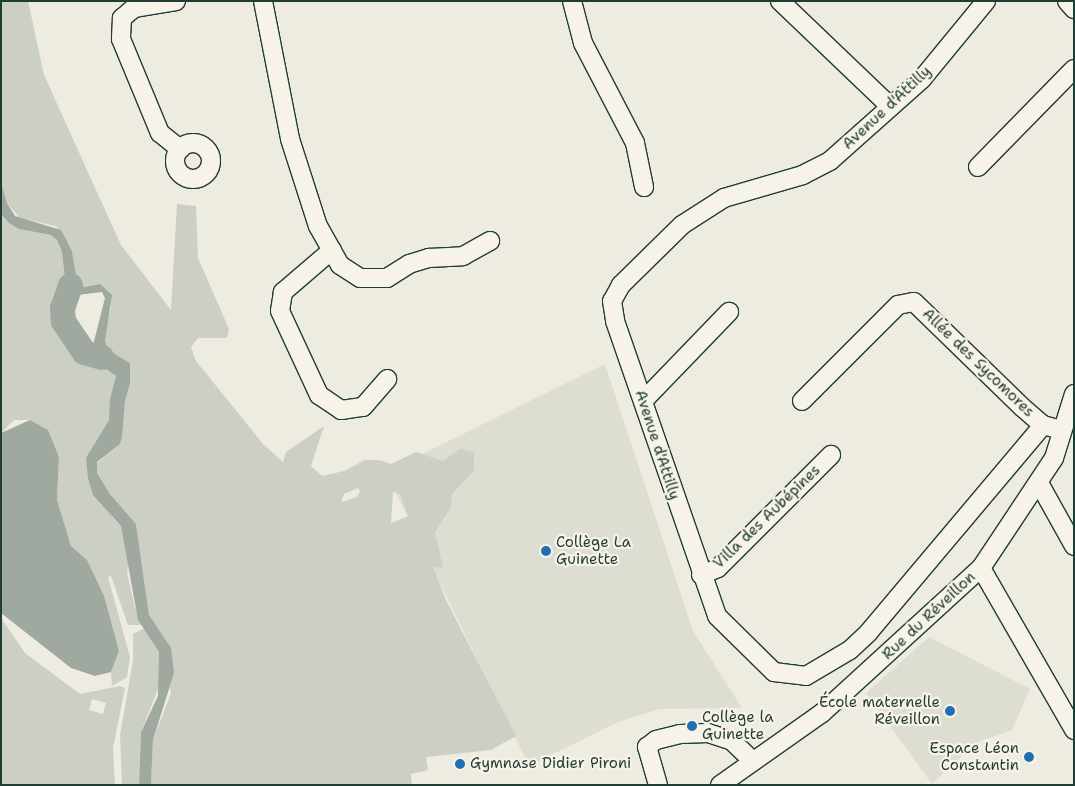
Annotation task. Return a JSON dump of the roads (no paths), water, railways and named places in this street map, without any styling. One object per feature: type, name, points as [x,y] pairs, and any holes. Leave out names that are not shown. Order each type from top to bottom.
[{"type":"street","points":[[176,1],[134,8],[122,18],[121,38],[160,133],[180,149]]},
{"type":"street","points":[[264,1],[290,139],[318,226],[340,265],[360,278],[387,278],[408,264],[429,258],[463,256],[490,241]]},
{"type":"street","points":[[572,1],[583,43],[635,143],[644,188]]},
{"type":"street","points":[[780,1],[892,107]]},
{"type":"street","name":"Avenue d'Attilly","points":[[986,1],[922,79],[830,161],[803,175],[724,198],[700,212],[682,225],[621,286],[612,301],[615,321],[701,575],[717,616],[774,672],[806,676],[850,650],[868,633],[1043,425]]},
{"type":"street","points":[[1067,1],[1074,9]]},
{"type":"street","points":[[978,167],[1074,70]]},
{"type":"street","points":[[332,250],[283,292],[280,311],[319,395],[341,410],[363,407],[387,379]]},
{"type":"street","name":"Allée des Sycomores","points":[[802,401],[898,305],[914,302],[1043,425]]},
{"type":"street","points":[[643,401],[729,312]]},
{"type":"street","name":"Rue du Réveillon","points":[[720,785],[822,713],[980,568],[1039,483],[1054,458],[1074,394]]},
{"type":"street","points":[[1043,425],[1063,430]]},
{"type":"street","name":"Villa des Aubépines","points":[[701,575],[718,568],[831,455]]},
{"type":"street","points":[[1039,483],[1074,546]]},
{"type":"street","points":[[980,568],[1074,730]]},
{"type":"street","points":[[658,785],[647,747],[656,740],[680,734],[708,733],[732,741],[753,761]]},
{"type":"waterway","points":[[70,285],[62,308],[63,321],[84,352],[101,357]]},
{"type":"place","name":"Collège La Guinette","points":[[546,551]]},
{"type":"place","name":"École maternelle Réveillon","points":[[950,711]]},
{"type":"place","name":"Collège la Guinette","points":[[692,726]]},
{"type":"place","name":"Espace Léon Constantin","points":[[1029,757]]},
{"type":"place","name":"Gymnase Didier Pironi","points":[[460,764]]}]
